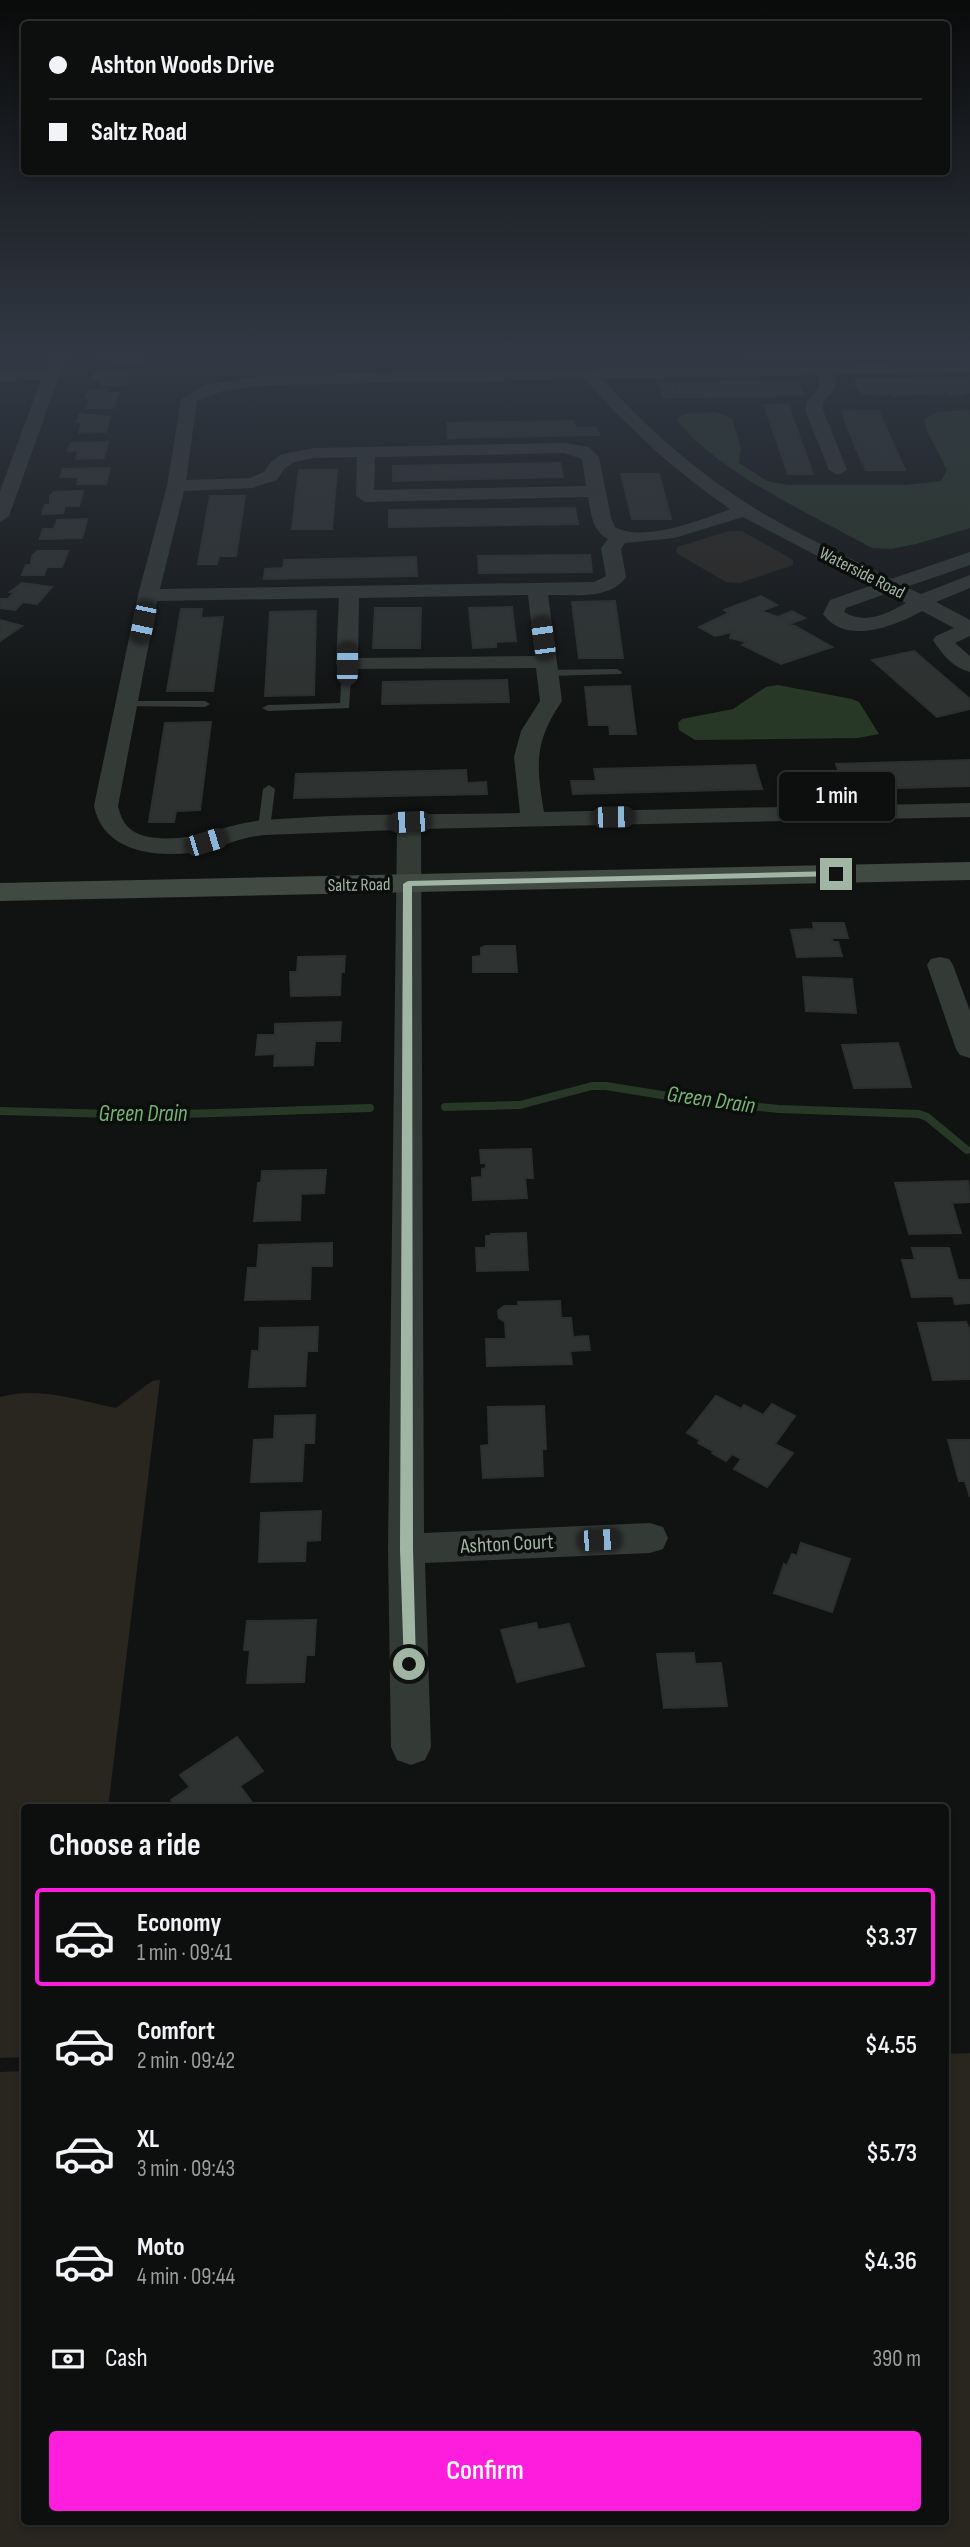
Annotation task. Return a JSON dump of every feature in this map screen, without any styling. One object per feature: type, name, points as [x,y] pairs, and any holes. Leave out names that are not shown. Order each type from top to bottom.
[{"type":"street","points":[[178,473],[148,595],[106,806],[106,819],[118,834],[142,843],[174,847],[264,828],[533,818],[970,810]]},
{"type":"street","points":[[176,486],[252,484],[273,473]]},
{"type":"street","points":[[366,473],[365,496],[597,491]]},
{"type":"street","points":[[593,473],[605,527],[610,533],[621,536],[660,535],[744,510]]},
{"type":"street","name":"Waterside Road","points":[[693,473],[744,510],[970,629]]},
{"type":"street","points":[[0,516],[6,480]]},
{"type":"street","points":[[148,595],[589,589],[610,583],[617,573],[611,548],[621,536]]},
{"type":"street","points":[[970,558],[837,604],[833,614],[842,622],[856,625],[880,622],[904,615],[937,594],[970,581]]},
{"type":"street","points":[[533,818],[525,765],[526,754],[534,722],[551,702],[537,590]]},
{"type":"street","points":[[349,593],[347,664],[547,667]]},
{"type":"street","points":[[970,629],[943,640],[950,651],[970,666]]},
{"type":"street","points":[[409,822],[406,1549],[411,1747]]},
{"type":"street","name":"Saltz Road","points":[[0,892],[970,871]]},
{"type":"street","points":[[940,965],[970,1049]]},
{"type":"street","name":"Ashton Court","points":[[406,1549],[650,1538]]},
{"type":"lane","points":[[268,708],[345,706],[347,664]]},
{"type":"lane","points":[[547,667],[617,671]]},
{"type":"lane","points":[[126,704],[205,704]]},
{"type":"lane","points":[[787,778],[798,813]]},
{"type":"lane","points":[[264,828],[269,789]]},
{"type":"shaded area","points":[[738,473],[754,473],[767,481],[788,485],[904,485],[941,481],[945,473],[970,473],[970,528],[891,549],[872,548]]},
{"type":"shaded area","points":[[729,531],[742,531],[793,560],[793,565],[740,583],[726,582],[676,553],[677,547]]},
{"type":"shaded area","points":[[778,685],[859,702],[879,734],[858,738],[695,740],[679,730],[678,723],[682,719],[733,709],[766,687]]},
{"type":"shaded area","points":[[160,1380],[108,1804],[21,1804],[21,2057],[0,2058],[0,1397],[44,1394],[116,1408],[152,1381]]},
{"type":"shaded area","points":[[970,2053],[970,2547],[0,2547],[0,2072],[21,2071],[21,2525],[949,2525],[949,2054]]},
{"type":"building","points":[[62,473],[109,473],[106,484],[77,484],[79,477],[60,477]]},
{"type":"building","points":[[299,473],[337,473],[332,529],[292,529]]},
{"type":"building","points":[[393,473],[562,473],[563,477],[393,481]]},
{"type":"building","points":[[621,474],[659,474],[671,519],[632,519]]},
{"type":"building","points":[[83,491],[79,506],[65,506],[63,513],[42,514],[45,505],[50,505],[50,496],[54,492]]},
{"type":"building","points":[[210,496],[245,496],[236,556],[219,556],[217,564],[198,564]]},
{"type":"building","points":[[575,508],[578,524],[389,527],[389,510]]},
{"type":"building","points":[[87,519],[82,538],[40,539],[43,529],[54,529],[57,520]]},
{"type":"building","points":[[37,551],[68,551],[62,567],[47,567],[44,575],[22,575],[26,565],[31,565],[32,556]]},
{"type":"building","points":[[590,555],[592,572],[479,573],[478,556]]},
{"type":"building","points":[[416,557],[417,576],[264,579],[265,569],[283,568],[284,560]]},
{"type":"building","points":[[22,583],[52,587],[37,604],[23,602],[15,610],[0,608],[0,599],[8,599],[14,592],[10,592]]},
{"type":"building","points":[[761,596],[777,605],[761,611],[778,617],[792,611],[805,618],[787,625],[795,626],[832,647],[781,664],[742,645],[747,642],[730,638],[732,632],[715,636],[699,627],[729,613],[724,610]]},
{"type":"building","points":[[615,601],[623,658],[579,658],[572,602]]},
{"type":"building","points":[[512,607],[516,641],[496,642],[496,647],[473,648],[469,608]]},
{"type":"building","points":[[375,608],[421,608],[420,648],[373,648]]},
{"type":"building","points":[[181,609],[202,609],[201,618],[223,617],[213,691],[167,691]]},
{"type":"building","points":[[316,611],[314,695],[265,696],[270,612]]},
{"type":"building","points":[[0,620],[22,626],[0,641]]},
{"type":"building","points":[[914,651],[970,699],[970,709],[937,717],[872,660]]},
{"type":"building","points":[[507,680],[509,702],[382,704],[383,682]]},
{"type":"building","points":[[630,686],[636,734],[610,734],[609,725],[589,725],[585,687]]},
{"type":"building","points":[[211,722],[200,810],[176,811],[174,822],[149,822],[165,723]]},
{"type":"building","points":[[970,760],[970,786],[825,790],[821,776],[840,775],[836,764]]},
{"type":"building","points":[[755,765],[762,789],[573,794],[571,781],[596,781],[594,769]]},
{"type":"building","points":[[466,770],[467,783],[486,782],[487,794],[294,798],[296,774]]},
{"type":"building","points":[[813,923],[844,923],[848,938],[832,938],[833,942],[838,942],[842,956],[797,957],[791,930],[814,929]]},
{"type":"building","points":[[515,946],[517,972],[473,972],[473,957],[481,956],[481,948]]},
{"type":"building","points":[[345,956],[340,995],[291,996],[290,972],[297,972],[298,957]]},
{"type":"building","points":[[803,977],[852,979],[856,1013],[806,1011]]},
{"type":"building","points":[[341,1022],[340,1041],[315,1041],[313,1065],[274,1066],[275,1054],[256,1055],[258,1035],[275,1035],[275,1024]]},
{"type":"building","points":[[898,1043],[911,1087],[854,1088],[842,1045]]},
{"type":"building","points":[[531,1149],[533,1178],[525,1178],[527,1198],[473,1200],[472,1178],[482,1177],[482,1169],[486,1168],[486,1163],[481,1163],[480,1150]]},
{"type":"building","points":[[326,1170],[324,1193],[301,1194],[300,1220],[254,1221],[262,1171]]},
{"type":"building","points":[[968,1181],[970,1202],[952,1203],[961,1233],[909,1234],[895,1183]]},
{"type":"building","points":[[526,1233],[528,1270],[477,1271],[476,1248],[486,1248],[486,1236]]},
{"type":"building","points":[[332,1243],[332,1266],[311,1266],[310,1299],[245,1300],[248,1268],[257,1268],[259,1245]]},
{"type":"building","points":[[912,1248],[949,1248],[958,1280],[970,1280],[970,1303],[955,1304],[953,1296],[912,1297],[902,1260],[915,1260]]},
{"type":"building","points":[[560,1301],[561,1318],[571,1318],[573,1337],[588,1336],[590,1350],[570,1351],[572,1364],[487,1366],[486,1339],[506,1339],[505,1322],[499,1318],[498,1311],[504,1306],[519,1306],[518,1302]]},
{"type":"building","points":[[966,1322],[970,1331],[970,1379],[933,1380],[918,1323]]},
{"type":"building","points":[[318,1327],[317,1351],[307,1351],[305,1386],[249,1387],[252,1351],[259,1351],[260,1328]]},
{"type":"building","points":[[716,1396],[741,1409],[744,1405],[763,1415],[772,1404],[795,1416],[775,1444],[793,1453],[767,1487],[734,1469],[741,1459],[732,1454],[726,1461],[687,1433]]},
{"type":"building","points":[[544,1406],[546,1449],[542,1449],[543,1476],[483,1478],[481,1446],[489,1445],[488,1407]]},
{"type":"building","points":[[315,1415],[314,1443],[304,1443],[302,1481],[251,1482],[254,1440],[274,1439],[275,1416]]},
{"type":"building","points":[[948,1440],[970,1440],[970,1497],[965,1481],[959,1481]]},
{"type":"building","points":[[321,1511],[320,1540],[306,1541],[305,1561],[259,1562],[261,1513]]},
{"type":"building","points":[[801,1543],[850,1559],[832,1612],[774,1593],[784,1564],[787,1566],[792,1554],[797,1556]]},
{"type":"building","points":[[316,1620],[314,1655],[306,1655],[304,1682],[247,1683],[250,1650],[244,1650],[247,1621]]},
{"type":"building","points":[[536,1623],[538,1630],[569,1624],[584,1666],[517,1682],[501,1630]]},
{"type":"building","points":[[694,1653],[695,1664],[721,1663],[727,1706],[664,1708],[657,1654]]},
{"type":"building","points":[[237,1737],[263,1771],[240,1786],[253,1804],[174,1804],[171,1800],[190,1787],[180,1775]]},
{"type":"waterway","name":"Green Drain","points":[[445,1107],[520,1105],[592,1086],[606,1086],[699,1101],[779,1109],[919,1114],[927,1117],[967,1150]]},
{"type":"waterway","name":"Green Drain","points":[[0,1111],[151,1115],[370,1108]]},
{"type":"route","points":[[409,1664],[406,1549],[408,884],[836,874]]}]
